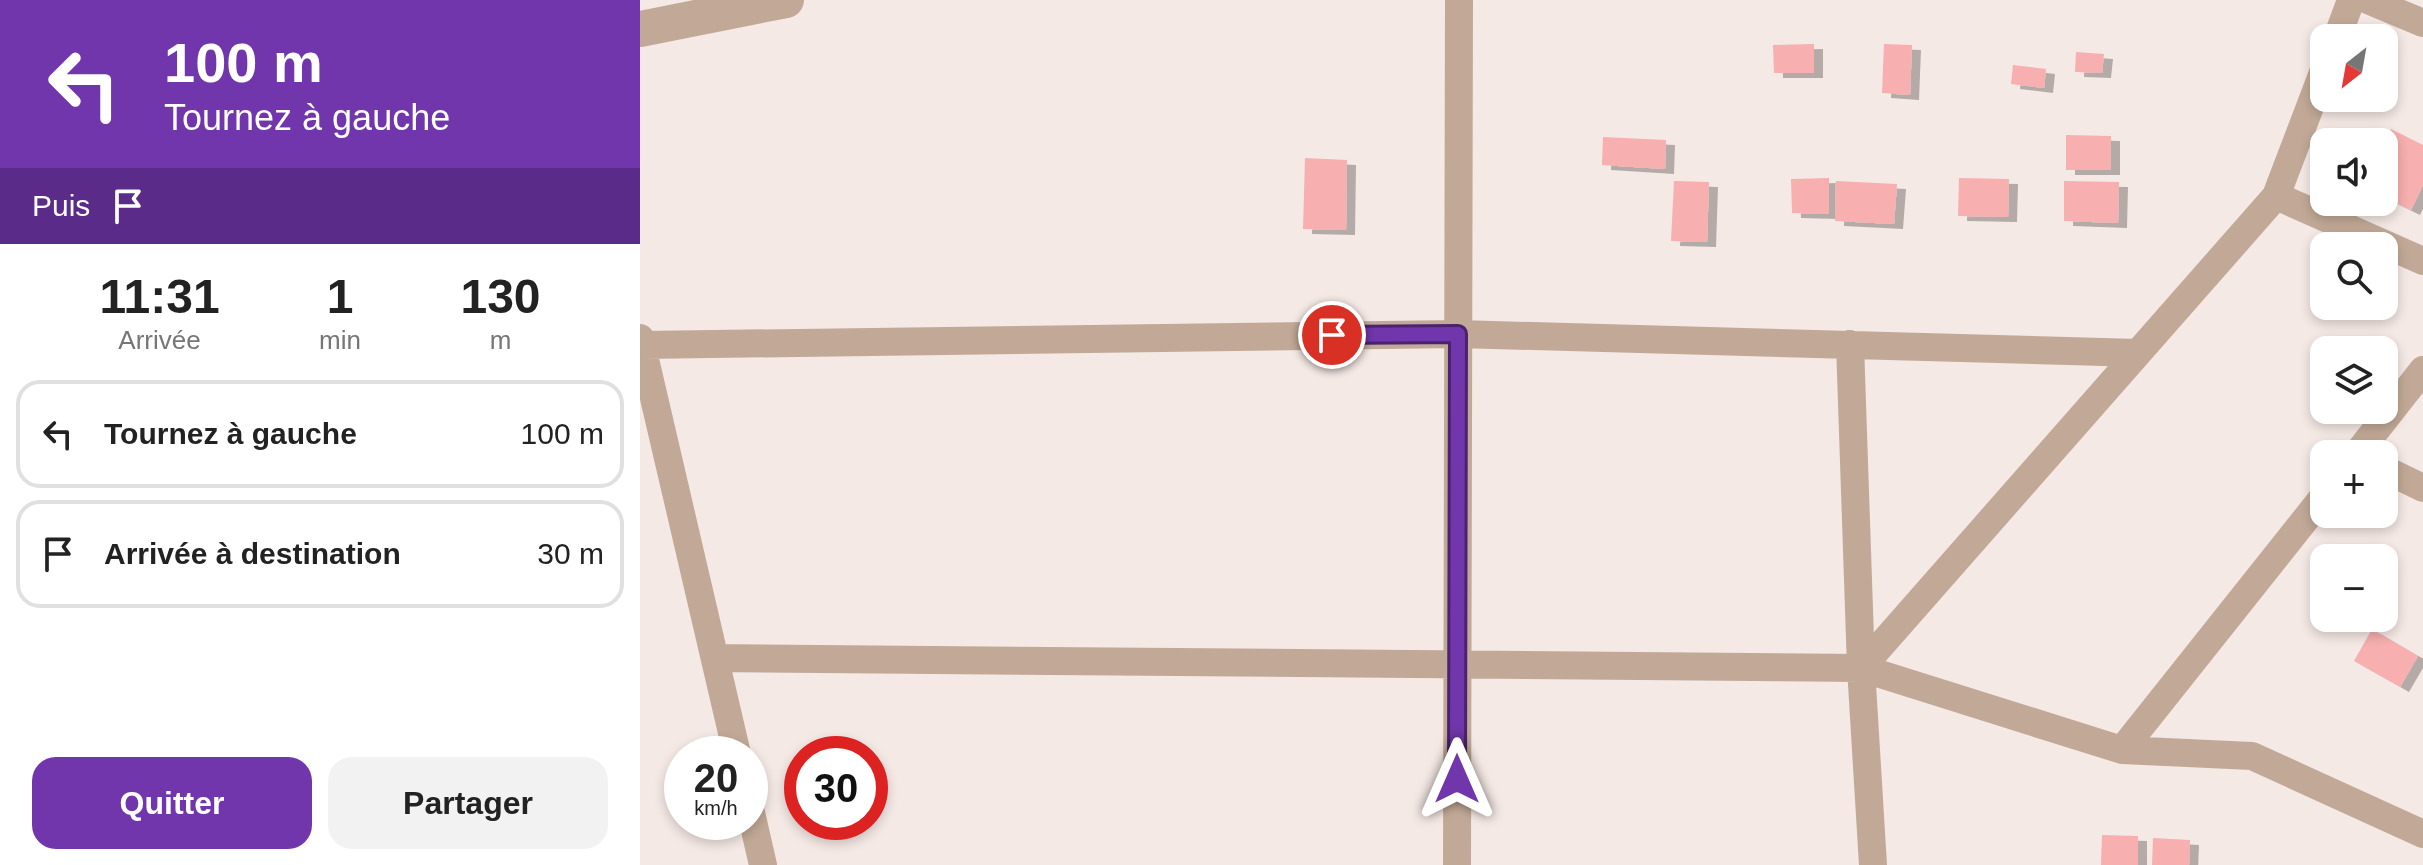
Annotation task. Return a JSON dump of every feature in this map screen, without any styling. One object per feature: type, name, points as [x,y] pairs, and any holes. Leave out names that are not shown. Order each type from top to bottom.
[{"type":"street","points":[[640,29],[786,0]]},
{"type":"street","points":[[1457,865],[1459,0]]},
{"type":"street","points":[[2342,24],[2351,0]]},
{"type":"street","points":[[2368,0],[2423,23]]},
{"type":"street","points":[[1861,668],[2276,196],[2310,107]]},
{"type":"street","points":[[2276,196],[2423,261]]},
{"type":"street","points":[[733,736],[641,342],[1458,334],[2138,353]]},
{"type":"street","points":[[1850,344],[1861,668],[1873,865]]},
{"type":"street","points":[[2368,440],[2423,370]]},
{"type":"street","points":[[2398,476],[2423,488]]},
{"type":"street","points":[[2122,750],[2310,514]]},
{"type":"street","points":[[715,658],[1861,668],[2122,750],[2252,756],[2423,834]]},
{"type":"street","points":[[757,840],[763,865]]},
{"type":"building","points":[[1814,44],[1814,73],[1774,73],[1773,45]]},
{"type":"building","points":[[1884,44],[1912,45],[1910,95],[1882,93]]},
{"type":"building","points":[[2076,52],[2104,54],[2102,73],[2075,72]]},
{"type":"building","points":[[2013,65],[2046,69],[2044,88],[2011,84]]},
{"type":"building","points":[[2398,132],[2423,145],[2423,185],[2411,210],[2398,204]]},
{"type":"building","points":[[2066,135],[2111,136],[2111,170],[2066,170]]},
{"type":"building","points":[[1603,137],[1666,140],[1665,169],[1602,165]]},
{"type":"building","points":[[1305,158],[1347,160],[1346,230],[1303,229]]},
{"type":"building","points":[[1829,178],[1829,214],[1792,213],[1791,179]]},
{"type":"building","points":[[1959,178],[2009,179],[2008,217],[1958,216]]},
{"type":"building","points":[[1674,181],[1709,182],[1707,242],[1671,241]]},
{"type":"building","points":[[1836,181],[1897,184],[1894,224],[1835,221]]},
{"type":"building","points":[[2064,181],[2119,182],[2118,223],[2064,221]]},
{"type":"building","points":[[2370,632],[2377,632],[2418,656],[2400,687],[2354,661]]},
{"type":"building","points":[[2102,835],[2138,836],[2138,865],[2101,865]]},
{"type":"building","points":[[2153,838],[2190,840],[2189,865],[2152,865]]},
{"type":"route","points":[[1332,335],[1458,334],[1457,779]]}]
